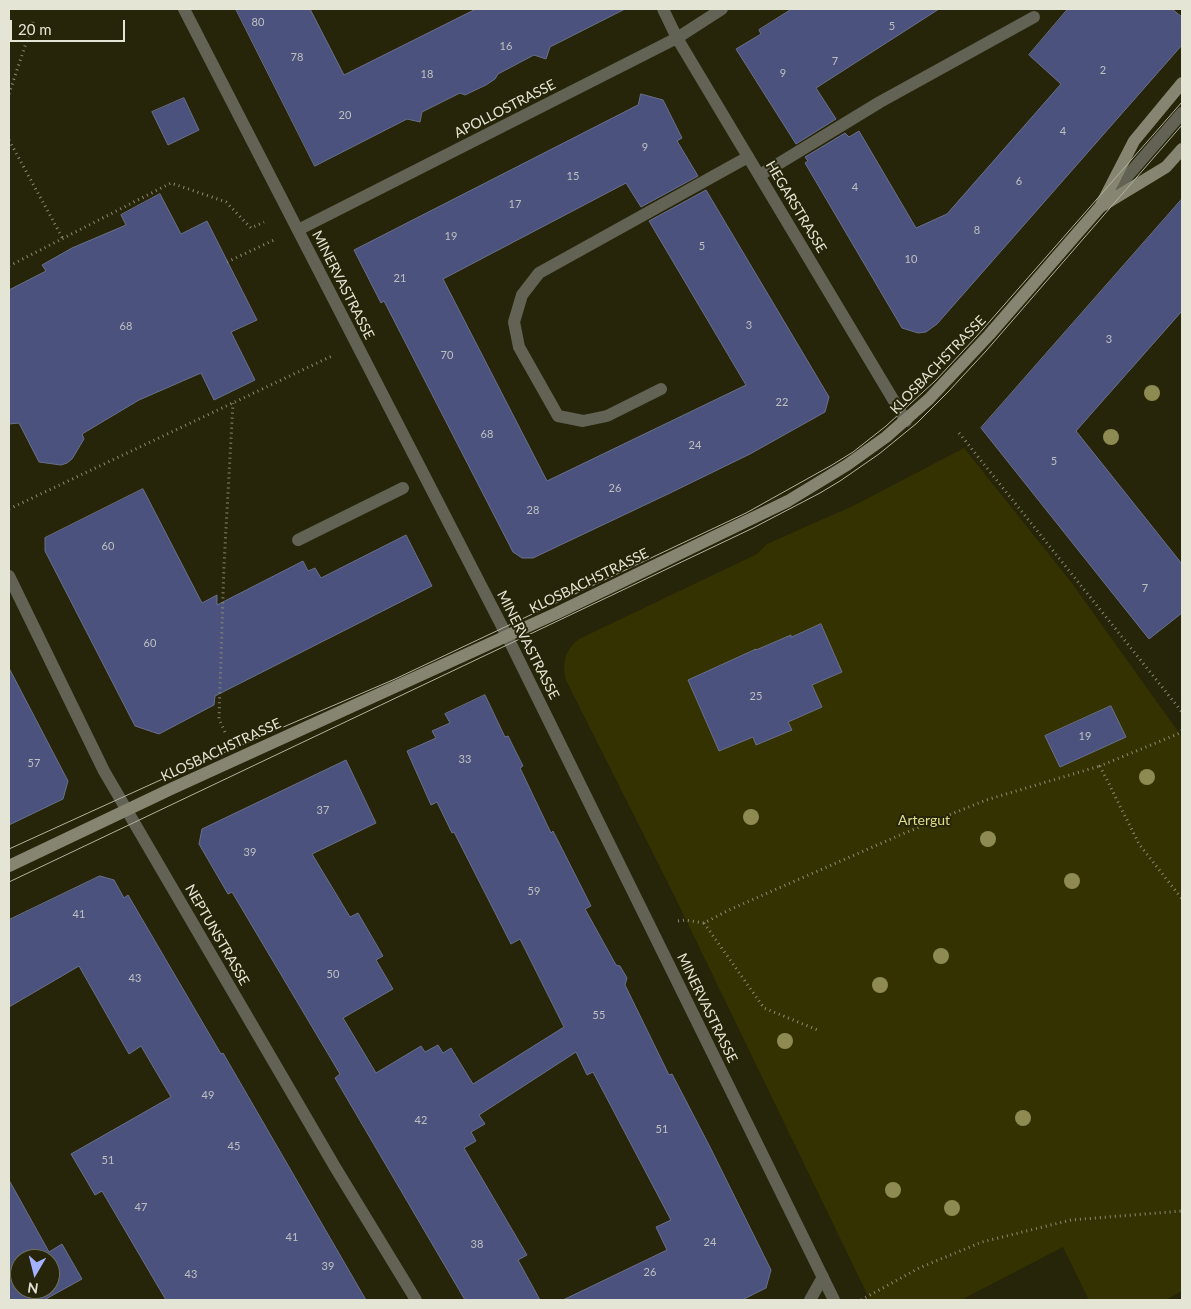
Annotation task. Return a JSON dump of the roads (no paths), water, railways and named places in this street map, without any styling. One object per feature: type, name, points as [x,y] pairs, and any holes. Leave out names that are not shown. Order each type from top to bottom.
[{"type":"street","name":"MINERVASTRASSE","points":[[184,9],[507,636],[834,1300]]},
{"type":"street","name":"HEGARSTRASSE","points":[[663,9],[677,38],[906,420]]},
{"type":"street","name":"APOLLOSTRASSE","points":[[298,230],[677,38],[722,9]]},
{"type":"street","points":[[760,175],[880,102],[1034,17]]},
{"type":"street","name":"KLOSBACHSTRASSE","points":[[9,866],[507,636],[788,501],[865,454],[935,393],[989,335],[1100,207],[1134,141],[1182,83]]},
{"type":"street","points":[[1100,207],[1182,113]]},
{"type":"street","name":"KLOSBACHSTRASSE","points":[[1100,207],[1166,167],[1182,150]]},
{"type":"street","points":[[661,389],[607,416],[583,421],[558,416],[519,347],[514,322],[522,295],[539,273],[748,156]]},
{"type":"street","points":[[298,540],[403,488]]},
{"type":"street","name":"NEPTUNSTRASSE","points":[[9,576],[104,771],[335,1167],[416,1300]]},
{"type":"street","points":[[810,1300],[823,1277]]},
{"type":"tram line","points":[[9,849],[167,777],[395,679],[746,513],[853,452],[886,426],[935,381],[976,337],[1182,102]]},
{"type":"tram line","points":[[9,882],[753,528],[840,481],[879,454],[917,423],[949,391],[1182,125]]},
{"type":"park label","name":"Artergut","points":[[924,820]]}]
